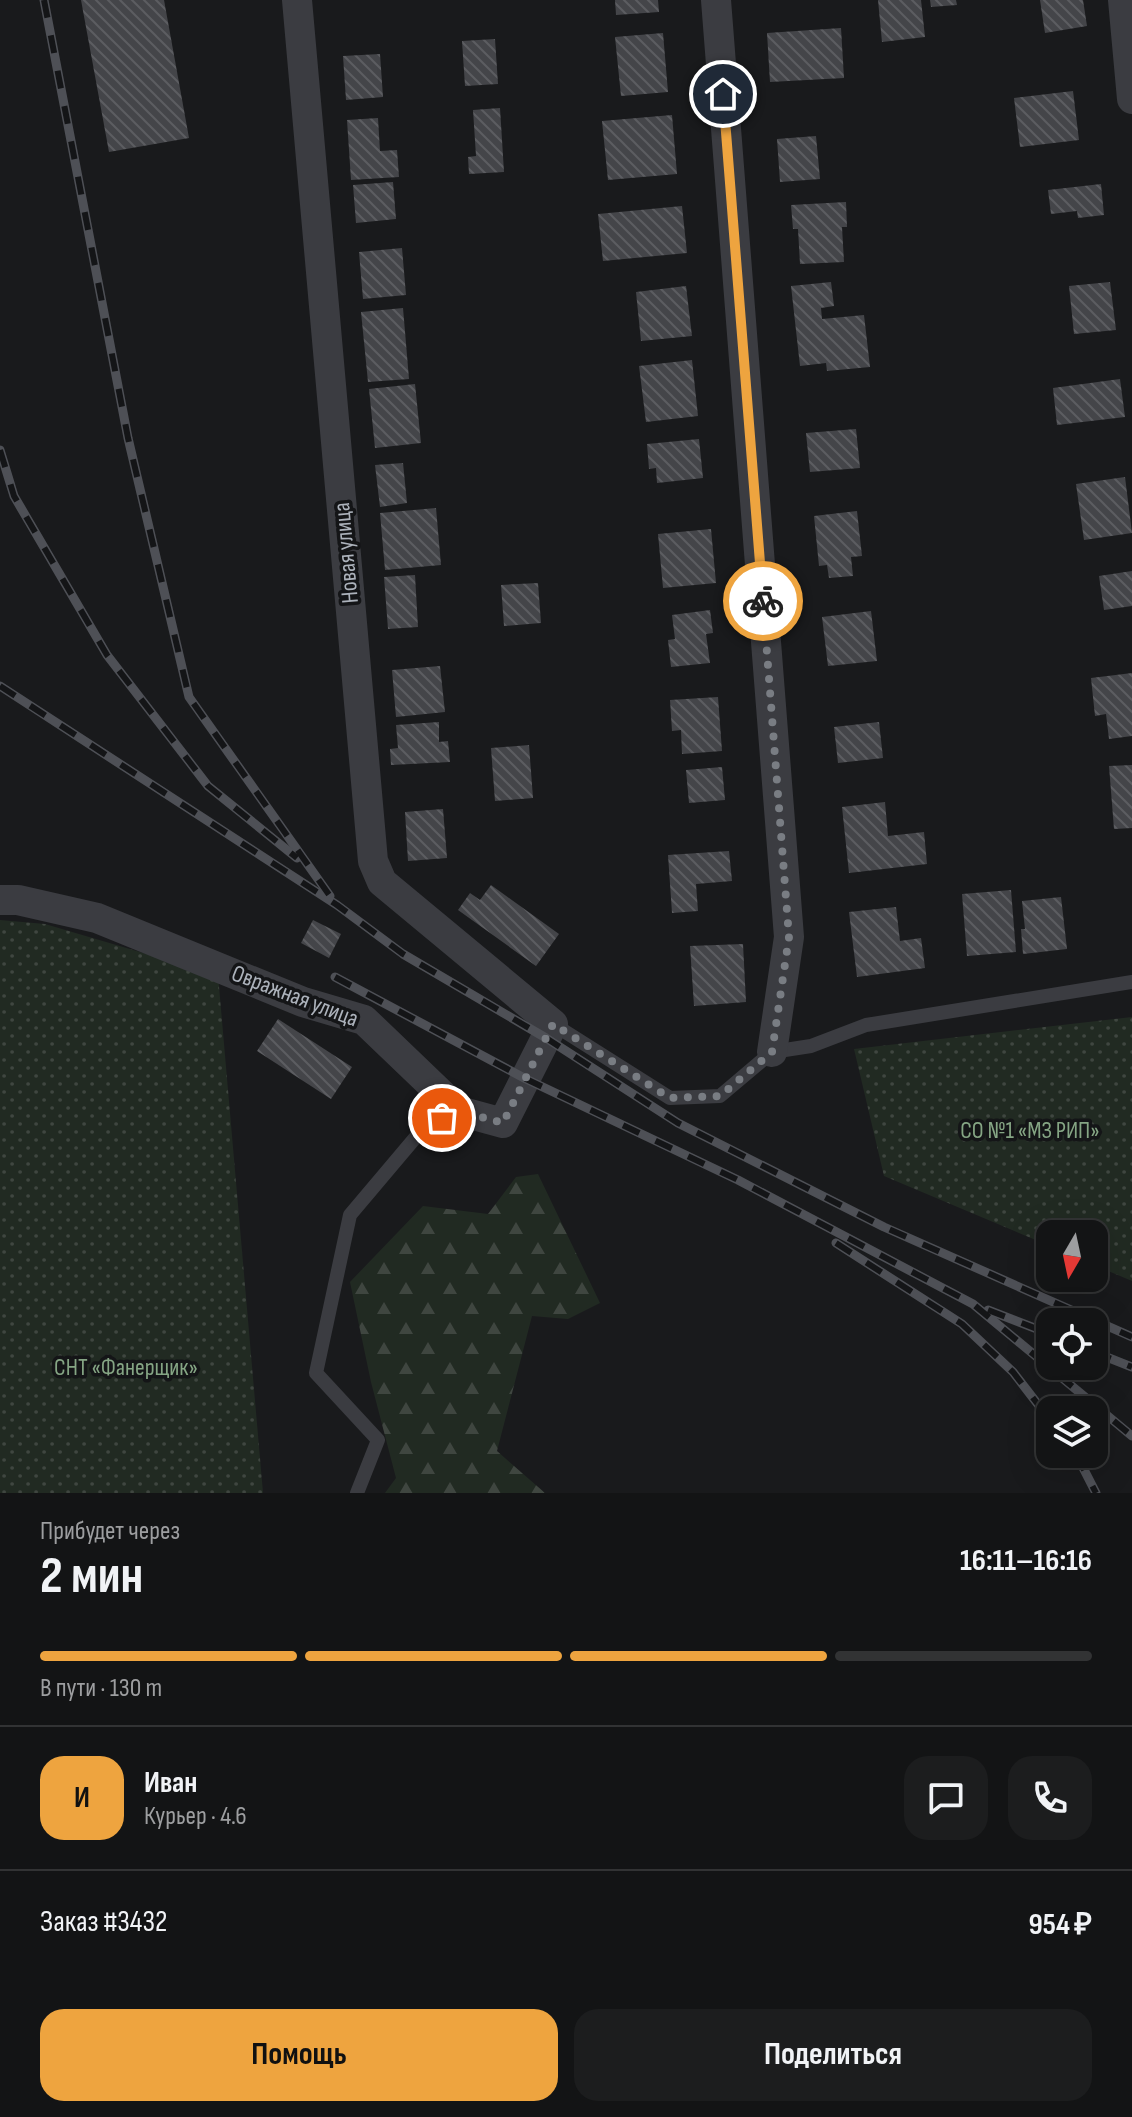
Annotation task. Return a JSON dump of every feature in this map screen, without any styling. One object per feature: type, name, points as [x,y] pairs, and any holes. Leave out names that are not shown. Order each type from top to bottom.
[{"type":"street","name":"Новая улица","points":[[297,0],[373,861],[382,882],[553,1024]]},
{"type":"street","points":[[716,0],[789,937],[772,1052]]},
{"type":"street","points":[[1123,0],[1132,99]]},
{"type":"street","name":"Овражная улица","points":[[0,900],[18,900],[97,918],[303,1002],[364,1020],[459,1111],[503,1123],[553,1024]]},
{"type":"lane","points":[[553,1024],[670,1098],[720,1096],[772,1052],[811,1046],[866,1025],[1132,982]]},
{"type":"lane","points":[[357,1493],[378,1440],[316,1373],[350,1215],[426,1125],[459,1111]]},
{"type":"green space","name":"СНТ «Фанерщик»","points":[[0,920],[45,924],[218,975],[263,1493],[0,1493]]},
{"type":"green space","name":"СО №1 «МЗ РИП»","points":[[1132,1017],[1132,1281],[1108,1271],[1108,1220],[1036,1220],[1036,1240],[884,1176],[854,1049]]},
{"type":"green space","points":[[538,1174],[600,1303],[568,1319],[532,1316],[497,1451],[545,1493],[385,1493],[396,1478],[371,1382],[350,1282],[423,1206],[488,1214],[516,1177]]},
{"type":"building","points":[[81,0],[164,0],[189,138],[109,152]]},
{"type":"building","points":[[615,0],[658,0],[659,12],[616,15]]},
{"type":"building","points":[[878,0],[921,0],[925,37],[882,42]]},
{"type":"building","points":[[930,0],[956,0],[957,5],[931,7]]},
{"type":"building","points":[[1040,0],[1083,0],[1087,26],[1045,33]]},
{"type":"building","points":[[841,28],[844,78],[770,82],[767,33]]},
{"type":"building","points":[[663,33],[668,92],[621,96],[615,37]]},
{"type":"building","points":[[495,39],[498,84],[465,86],[462,41]]},
{"type":"building","points":[[380,54],[383,97],[346,100],[343,56]]},
{"type":"building","points":[[1073,91],[1079,140],[1020,147],[1014,98]]},
{"type":"building","points":[[500,108],[504,172],[469,174],[468,157],[476,156],[473,110]]},
{"type":"building","points":[[672,115],[677,174],[608,180],[602,121]]},
{"type":"building","points":[[378,118],[380,151],[397,150],[399,177],[351,180],[347,120]]},
{"type":"building","points":[[816,136],[820,179],[780,182],[777,139]]},
{"type":"building","points":[[393,182],[396,219],[356,223],[353,185]]},
{"type":"building","points":[[1101,184],[1104,215],[1078,218],[1077,211],[1051,214],[1048,190]]},
{"type":"building","points":[[846,202],[847,227],[842,227],[844,262],[800,264],[798,229],[793,229],[791,205]]},
{"type":"building","points":[[682,206],[687,253],[603,261],[598,214]]},
{"type":"building","points":[[402,248],[406,295],[363,299],[359,252]]},
{"type":"building","points":[[831,282],[834,306],[821,308],[822,319],[864,315],[870,367],[827,371],[826,363],[800,366],[791,286]]},
{"type":"building","points":[[1110,282],[1116,330],[1074,334],[1069,286]]},
{"type":"building","points":[[686,286],[692,336],[641,341],[636,292]]},
{"type":"building","points":[[403,308],[409,379],[368,382],[361,312]]},
{"type":"building","points":[[692,360],[698,416],[646,422],[639,366]]},
{"type":"building","points":[[1120,379],[1125,417],[1057,425],[1053,388]]},
{"type":"building","points":[[415,384],[421,443],[375,448],[369,389]]},
{"type":"building","points":[[856,429],[860,468],[810,472],[806,433]]},
{"type":"building","points":[[699,439],[703,478],[657,483],[656,468],[649,469],[647,444]]},
{"type":"building","points":[[403,463],[407,503],[380,507],[375,465]]},
{"type":"building","points":[[1125,477],[1132,533],[1084,540],[1076,484]]},
{"type":"building","points":[[436,508],[441,565],[385,570],[380,513]]},
{"type":"building","points":[[857,511],[862,556],[851,557],[853,576],[829,578],[827,565],[819,566],[814,516]]},
{"type":"building","points":[[711,529],[716,583],[663,588],[658,534]]},
{"type":"building","points":[[1132,571],[1132,606],[1104,610],[1099,576]]},
{"type":"building","points":[[415,575],[418,627],[388,629],[384,577]]},
{"type":"building","points":[[538,583],[541,623],[504,626],[501,585]]},
{"type":"building","points":[[710,610],[713,633],[706,634],[710,663],[671,667],[668,640],[675,639],[672,615]]},
{"type":"building","points":[[871,611],[877,661],[828,666],[822,617]]},
{"type":"building","points":[[440,666],[445,712],[396,717],[392,670]]},
{"type":"building","points":[[1132,673],[1132,736],[1109,739],[1106,714],[1095,716],[1091,678]]},
{"type":"building","points":[[718,697],[722,751],[682,754],[681,730],[672,731],[670,700]]},
{"type":"building","points":[[439,722],[439,742],[448,741],[450,762],[391,765],[390,749],[398,748],[396,725]]},
{"type":"building","points":[[879,722],[883,758],[838,763],[834,727]]},
{"type":"building","points":[[529,745],[533,798],[495,801],[491,748]]},
{"type":"building","points":[[1132,765],[1132,828],[1114,829],[1109,766]]},
{"type":"building","points":[[722,767],[725,800],[689,803],[686,770]]},
{"type":"building","points":[[885,802],[888,836],[924,832],[927,864],[849,873],[842,807]]},
{"type":"building","points":[[443,809],[447,858],[408,861],[405,812]]},
{"type":"building","points":[[729,851],[732,881],[696,884],[698,911],[672,913],[668,855]]},
{"type":"building","points":[[491,885],[559,934],[536,966],[458,910],[470,893],[480,900]]},
{"type":"building","points":[[1011,890],[1016,952],[967,956],[962,894]]},
{"type":"building","points":[[1061,897],[1067,949],[1023,954],[1021,929],[1025,929],[1022,901]]},
{"type":"building","points":[[896,907],[900,941],[921,938],[925,968],[857,977],[849,912]]},
{"type":"building","points":[[313,920],[341,934],[329,958],[301,943]]},
{"type":"building","points":[[743,944],[746,1002],[694,1006],[690,946]]},
{"type":"building","points":[[278,1019],[352,1067],[331,1099],[257,1051]]},
{"type":"railway","points":[[44,0],[128,438],[189,697],[330,896]]},
{"type":"railway","points":[[0,450],[14,496],[107,655],[208,786],[297,858]]},
{"type":"railway","points":[[0,686],[337,905],[403,954],[546,1038],[678,1123],[884,1227],[1132,1337]]},
{"type":"railway","points":[[335,977],[526,1079],[738,1180],[973,1304],[1132,1436]]},
{"type":"railway","points":[[836,1243],[962,1324],[1013,1372],[1036,1402]]},
{"type":"railway","points":[[988,1310],[1036,1329]]},
{"type":"railway","points":[[1108,1358],[1132,1367]]},
{"type":"railway","points":[[1083,1468],[1096,1493]]},
{"type":"way so far","points":[[442,1118],[459,1111],[503,1123],[553,1024],[670,1098],[720,1096],[772,1052],[789,937],[763,601]]},
{"type":"route","points":[[723,94],[763,601]]}]
